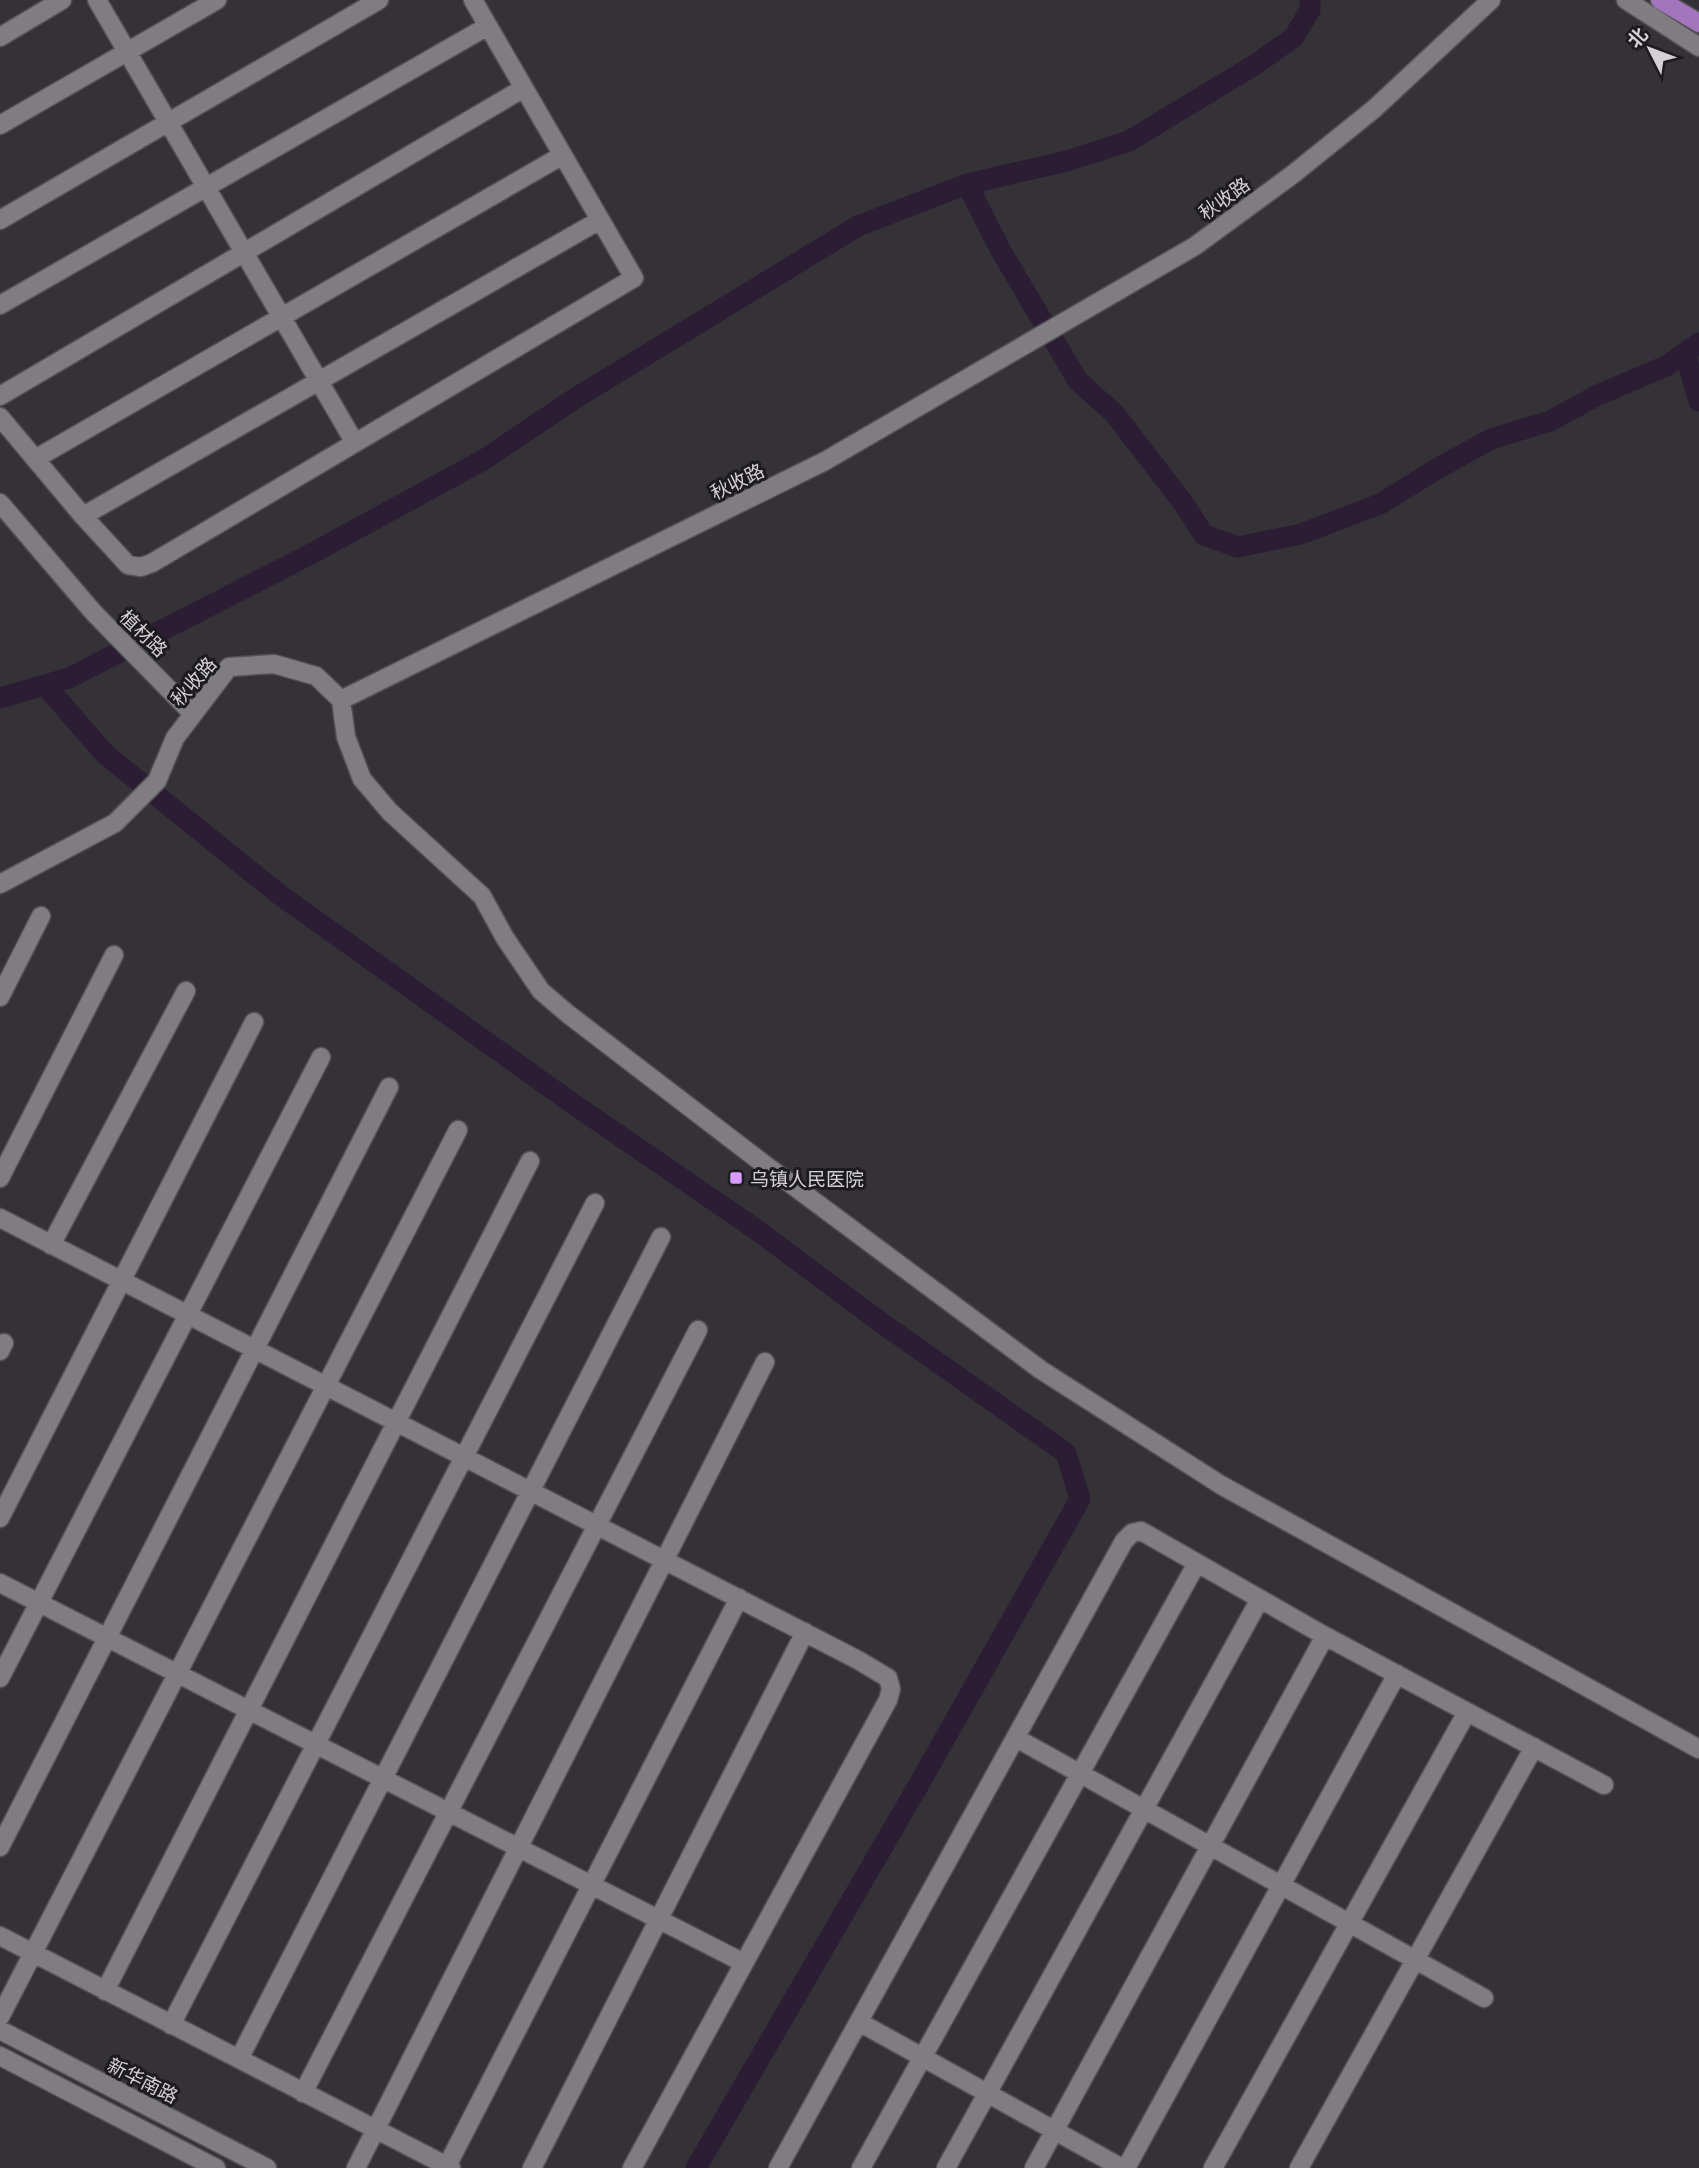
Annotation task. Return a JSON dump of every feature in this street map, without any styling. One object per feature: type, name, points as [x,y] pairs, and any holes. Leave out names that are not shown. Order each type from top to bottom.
[{"type":"main road","points":[[1660,0],[1699,23]]},
{"type":"street","points":[[0,37],[62,0]]},
{"type":"street","points":[[97,0],[355,443]]},
{"type":"street","points":[[0,125],[217,0]]},
{"type":"street","points":[[0,220],[379,0]]},
{"type":"street","points":[[0,417],[128,565],[141,567],[152,563],[634,278],[473,0]]},
{"type":"street","name":"秋收路","points":[[0,884],[115,823],[157,781],[175,738],[229,667],[274,664],[316,676],[341,700],[825,461],[1195,246],[1292,175],[1374,109],[1491,0]]},
{"type":"street","points":[[1626,0],[1699,47]]},
{"type":"street","points":[[0,305],[488,26]]},
{"type":"street","points":[[0,396],[524,88]]},
{"type":"street","points":[[35,459],[563,155]]},
{"type":"street","points":[[83,516],[600,220]]},
{"type":"street","name":"植材路","points":[[0,503],[94,613],[192,713]]},
{"type":"street","points":[[341,700],[346,737],[362,779],[390,813],[482,896],[505,938],[541,990],[568,1014],[744,1150],[1041,1370],[1222,1485],[1699,1749]]},
{"type":"street","points":[[0,998],[41,916]]},
{"type":"street","points":[[0,1178],[114,956]]},
{"type":"street","points":[[51,1245],[186,991]]},
{"type":"street","points":[[0,1518],[254,1022]]},
{"type":"street","points":[[0,1678],[321,1057]]},
{"type":"street","points":[[0,1847],[389,1087]]},
{"type":"street","points":[[0,2017],[458,1129]]},
{"type":"street","points":[[105,1991],[530,1161]]},
{"type":"street","points":[[171,2025],[595,1203]]},
{"type":"street","points":[[0,1218],[805,1632],[888,1678],[891,1689],[888,1700],[632,2168]]},
{"type":"street","points":[[239,2059],[661,1237]]},
{"type":"street","points":[[303,2093],[698,1330]]},
{"type":"street","points":[[356,2168],[765,1362]]},
{"type":"street","points":[[778,2168],[1124,1541],[1132,1533],[1141,1531],[1325,1636],[1604,1785]]},
{"type":"street","points":[[861,2168],[1196,1563]]},
{"type":"street","points":[[0,1583],[744,1963]]},
{"type":"street","points":[[0,1936],[449,2167],[739,1598]]},
{"type":"street","points":[[946,2168],[1260,1599]]},
{"type":"street","points":[[532,2168],[805,1632]]},
{"type":"street","points":[[1034,2168],[1325,1636]]},
{"type":"street","points":[[859,2022],[1124,2168],[1396,1674]]},
{"type":"street","points":[[1213,2168],[1467,1712]]},
{"type":"street","points":[[1016,1738],[1484,1998]]},
{"type":"street","points":[[1299,2168],[1534,1747]]},
{"type":"street","name":"新华南路","points":[[0,2030],[267,2168]]},
{"type":"street","points":[[0,2056],[216,2168]]},
{"type":"waterway","points":[[0,698],[69,678],[307,556],[485,459],[574,399],[858,226],[967,184],[1067,161],[1129,141],[1256,64],[1294,37],[1310,10],[1310,0]]},
{"type":"waterway","points":[[967,184],[1001,251],[1078,381],[1114,413],[1184,504],[1204,535],[1238,547],[1301,534],[1380,504],[1491,439],[1550,421],[1598,395],[1666,366],[1699,343]]},
{"type":"waterway","points":[[1685,353],[1699,401]]},
{"type":"waterway","points":[[45,685],[105,754],[280,895],[569,1101],[754,1228],[879,1321],[1066,1453],[1080,1499],[922,1779],[696,2168]]},
{"type":"place","name":"乌镇人民医院","points":[[736,1178]]}]
